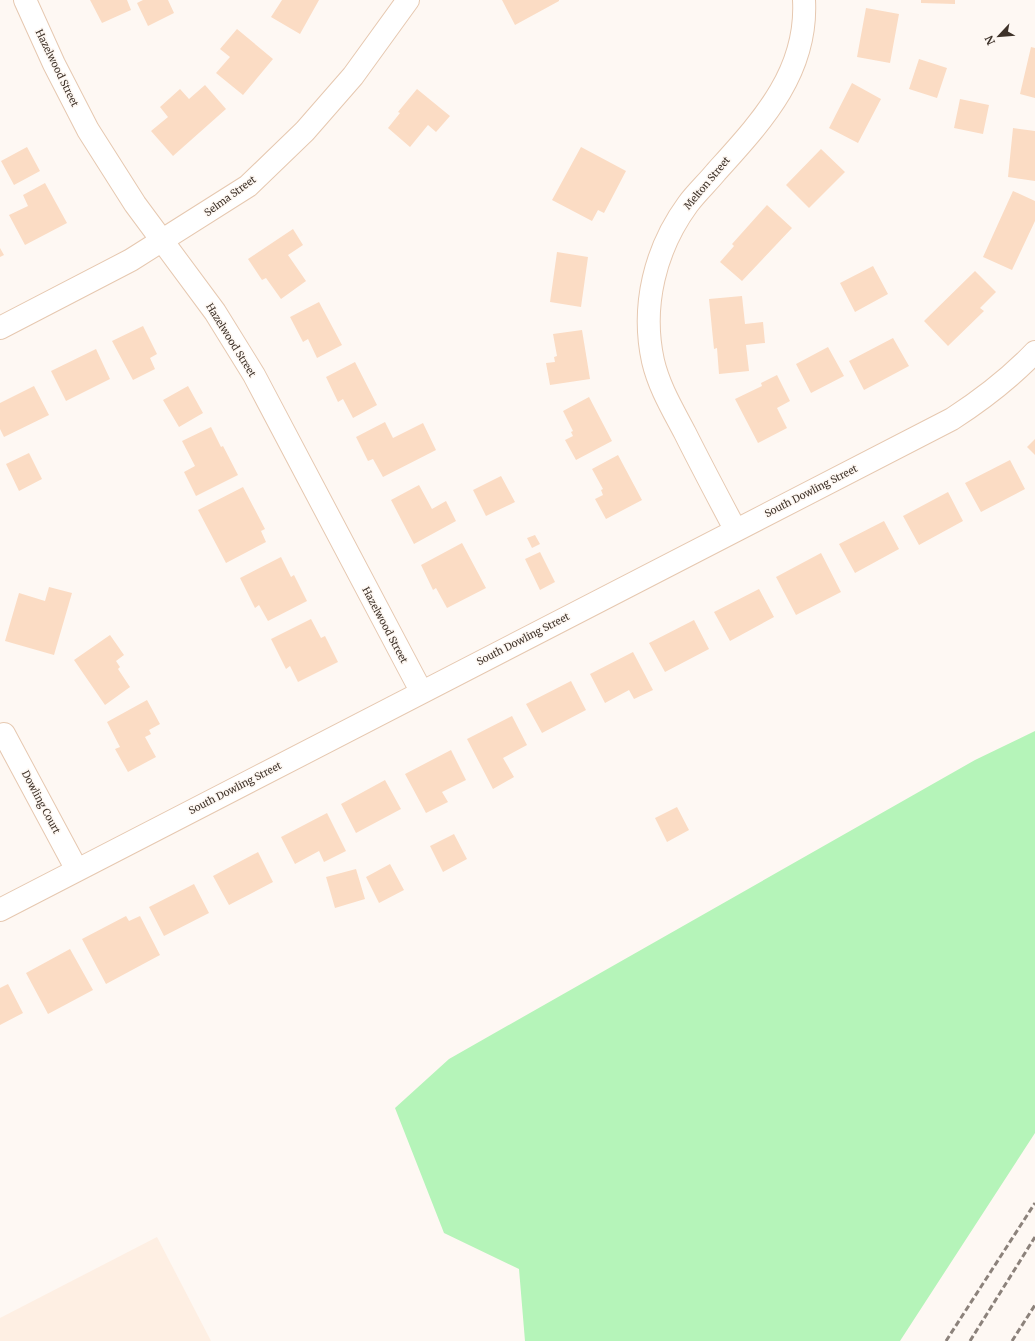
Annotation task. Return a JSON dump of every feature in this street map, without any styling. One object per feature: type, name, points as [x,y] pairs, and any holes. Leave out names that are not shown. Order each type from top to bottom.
[{"type":"street","name":"Hazelwood Street","points":[[25,0],[54,64],[88,130],[135,204],[215,312],[254,375],[421,691]]},
{"type":"street","name":"Selma Street","points":[[0,328],[131,260],[248,186],[305,131],[353,76],[408,0]]},
{"type":"street","name":"Melton Street","points":[[735,529],[662,389],[653,361],[649,321],[650,298],[658,264],[673,228],[688,204],[760,123],[774,104],[791,70],[802,31],[804,0]]},
{"type":"street","name":"South Dowling Street","points":[[0,910],[735,529],[952,419],[984,398],[1014,374],[1035,352]]},
{"type":"street","name":"Dowling Court","points":[[4,734],[77,870]]},
{"type":"shaded area","points":[[157,1237],[211,1341],[0,1341],[0,1318]]},
{"type":"green space","points":[[1035,731],[1035,1133],[900,1341],[525,1341],[519,1269],[444,1233],[395,1108],[449,1059],[975,760]]},
{"type":"building","points":[[90,0],[127,0],[131,10],[102,23]]},
{"type":"building","points":[[143,0],[168,0],[174,13],[148,26],[137,3]]},
{"type":"building","points":[[282,0],[319,0],[300,34],[271,17]]},
{"type":"building","points":[[502,0],[559,0],[559,1],[515,25]]},
{"type":"building","points":[[921,0],[955,0],[955,4],[921,3]]},
{"type":"building","points":[[866,8],[899,14],[890,63],[857,57]]},
{"type":"building","points":[[237,29],[273,59],[243,95],[216,73],[230,57],[220,49]]},
{"type":"building","points":[[1031,47],[1035,48],[1035,98],[1020,94]]},
{"type":"building","points":[[919,59],[947,68],[937,98],[909,89]]},
{"type":"building","points":[[852,83],[881,99],[858,143],[829,128]]},
{"type":"building","points":[[205,85],[226,109],[173,156],[151,131],[168,117],[160,107],[180,89],[189,99]]},
{"type":"building","points":[[417,89],[450,116],[436,132],[428,125],[410,147],[388,128],[400,113],[398,112]]},
{"type":"building","points":[[960,99],[989,105],[983,134],[954,128]]},
{"type":"building","points":[[1013,128],[1035,131],[1035,181],[1008,177]]},
{"type":"building","points":[[27,147],[40,171],[14,185],[1,161]]},
{"type":"building","points":[[581,147],[626,171],[604,213],[598,210],[592,221],[552,200]]},
{"type":"building","points":[[821,149],[845,172],[809,208],[786,185]]},
{"type":"building","points":[[45,183],[67,223],[25,245],[9,215],[28,206],[23,195]]},
{"type":"building","points":[[1013,191],[1035,201],[1035,221],[1012,270],[983,257]]},
{"type":"building","points":[[767,205],[792,228],[742,281],[720,262],[734,246],[732,244]]},
{"type":"building","points":[[293,229],[303,245],[288,255],[306,281],[281,299],[266,278],[262,280],[248,259]]},
{"type":"building","points":[[0,248],[4,255],[0,257]]},
{"type":"building","points":[[557,252],[588,257],[581,307],[550,302]]},
{"type":"building","points":[[873,266],[888,294],[855,312],[840,283]]},
{"type":"building","points":[[975,271],[996,292],[980,308],[984,311],[948,346],[924,321]]},
{"type":"building","points":[[742,296],[745,324],[763,322],[765,343],[746,345],[749,371],[719,374],[717,348],[714,349],[709,299]]},
{"type":"building","points":[[319,302],[342,345],[317,358],[308,339],[303,342],[290,317]]},
{"type":"building","points":[[143,326],[157,354],[150,358],[155,369],[133,380],[112,341]]},
{"type":"building","points":[[582,330],[590,379],[550,385],[546,363],[555,362],[554,357],[557,356],[553,334]]},
{"type":"building","points":[[893,338],[909,366],[864,390],[849,361]]},
{"type":"building","points":[[828,347],[844,376],[811,393],[796,364]]},
{"type":"building","points":[[96,349],[110,379],[66,401],[51,371]]},
{"type":"building","points":[[355,362],[377,405],[353,418],[343,399],[338,402],[326,377]]},
{"type":"building","points":[[777,375],[790,401],[777,408],[787,428],[758,443],[735,399],[762,386],[761,383]]},
{"type":"building","points":[[34,386],[49,415],[4,437],[0,429],[0,403]]},
{"type":"building","points":[[188,386],[203,413],[179,427],[163,400]]},
{"type":"building","points":[[589,397],[612,441],[576,460],[565,440],[573,436],[571,432],[573,431],[563,411]]},
{"type":"building","points":[[385,422],[393,438],[423,423],[436,450],[383,477],[373,459],[368,461],[356,437]]},
{"type":"building","points":[[211,427],[238,475],[196,496],[184,472],[195,466],[182,441]]},
{"type":"building","points":[[1035,439],[1035,455],[1027,447]]},
{"type":"building","points":[[29,453],[42,479],[19,491],[6,464]]},
{"type":"building","points":[[618,455],[642,500],[606,519],[595,499],[603,495],[601,490],[603,489],[592,469]]},
{"type":"building","points":[[1010,460],[1025,489],[981,512],[965,483]]},
{"type":"building","points":[[501,476],[515,502],[486,516],[473,490]]},
{"type":"building","points":[[419,485],[432,509],[446,501],[456,521],[414,544],[391,500]]},
{"type":"building","points":[[243,487],[265,529],[261,531],[266,542],[226,563],[198,510]]},
{"type":"building","points":[[948,492],[963,521],[919,545],[903,516]]},
{"type":"building","points":[[884,521],[899,549],[855,573],[839,544]]},
{"type":"building","points":[[535,535],[540,544],[532,548],[527,538]]},
{"type":"building","points":[[462,543],[486,588],[447,608],[436,588],[433,590],[421,565]]},
{"type":"building","points":[[540,552],[555,582],[540,590],[525,559]]},
{"type":"building","points":[[821,553],[841,592],[796,615],[776,577]]},
{"type":"building","points":[[281,557],[291,577],[294,575],[307,601],[268,621],[259,605],[255,608],[240,578]]},
{"type":"building","points":[[49,587],[72,593],[54,655],[5,641],[19,593],[45,601]]},
{"type":"building","points":[[759,589],[774,617],[730,641],[714,612]]},
{"type":"building","points":[[311,619],[321,638],[325,636],[338,662],[298,682],[290,666],[286,669],[271,639]]},
{"type":"building","points":[[694,620],[709,649],[665,672],[649,643]]},
{"type":"building","points":[[110,635],[124,655],[116,661],[120,667],[118,669],[130,687],[105,705],[74,660]]},
{"type":"building","points":[[633,652],[653,690],[634,699],[629,690],[605,703],[590,674]]},
{"type":"building","points":[[571,681],[586,710],[542,733],[526,704]]},
{"type":"building","points":[[147,700],[160,724],[149,730],[151,734],[145,737],[156,757],[128,772],[115,749],[120,747],[107,722]]},
{"type":"building","points":[[512,716],[527,745],[503,758],[514,777],[493,789],[467,739]]},
{"type":"building","points":[[451,750],[466,780],[442,792],[448,802],[426,813],[405,774]]},
{"type":"building","points":[[385,780],[401,809],[356,833],[341,804]]},
{"type":"building","points":[[677,807],[689,830],[667,842],[655,818]]},
{"type":"building","points":[[327,813],[346,851],[324,862],[319,851],[295,864],[281,837]]},
{"type":"building","points":[[454,834],[467,859],[443,872],[430,846]]},
{"type":"building","points":[[258,852],[273,882],[229,905],[213,876]]},
{"type":"building","points":[[390,864],[404,890],[379,903],[366,877]]},
{"type":"building","points":[[356,869],[365,899],[335,908],[326,877]]},
{"type":"building","points":[[194,884],[209,913],[164,936],[149,907]]},
{"type":"building","points":[[126,916],[129,921],[140,916],[160,955],[106,984],[82,939]]},
{"type":"building","points":[[70,949],[93,990],[48,1014],[26,973]]},
{"type":"building","points":[[8,984],[23,1013],[0,1025],[0,988]]},
{"type":"railway","points":[[946,1341],[1035,1203]]},
{"type":"railway","points":[[970,1341],[1035,1237]]},
{"type":"railway","points":[[1012,1341],[1035,1305]]}]
